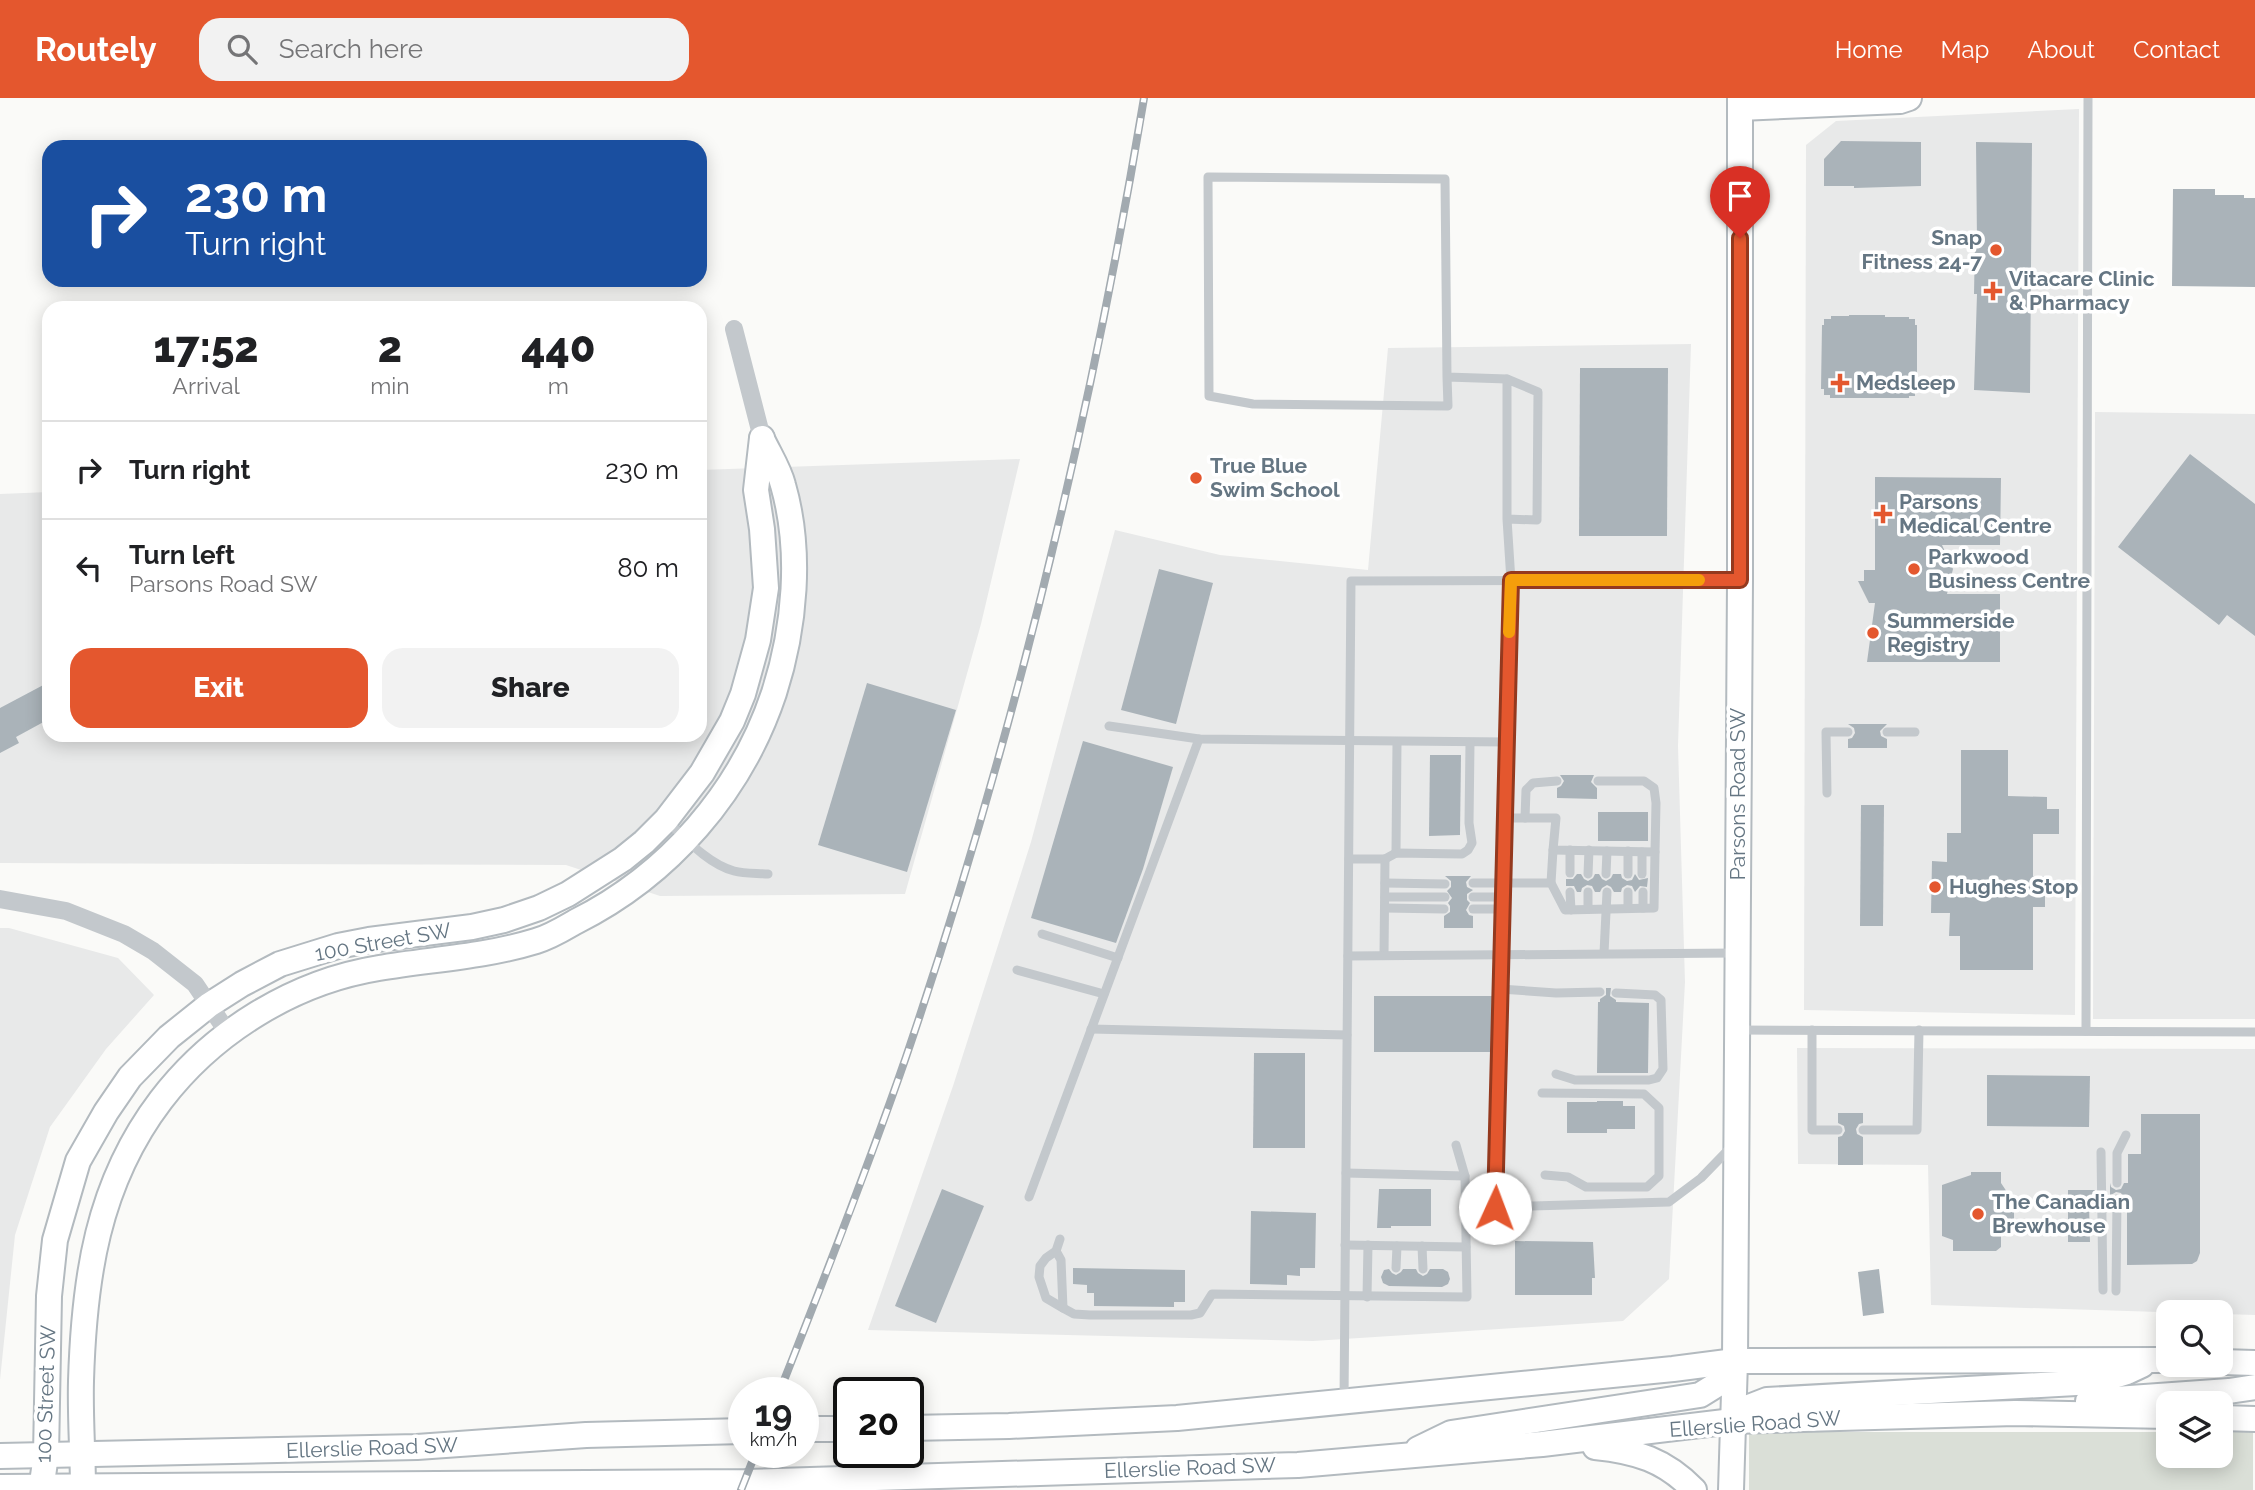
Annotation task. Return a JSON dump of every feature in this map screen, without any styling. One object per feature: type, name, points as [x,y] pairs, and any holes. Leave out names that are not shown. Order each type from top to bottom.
[{"type":"main road","points":[[1740,103],[1788,107],[1900,102],[1909,98]]},
{"type":"main road","name":"Parsons Road SW","points":[[1731,1490],[1735,1361],[1740,103]]},
{"type":"main road","name":"100 Street SW","points":[[61,1488],[46,1455],[49,1296],[55,1240],[78,1161],[106,1112],[130,1077],[169,1037],[209,1005],[280,964],[309,954],[369,940],[472,927],[539,908],[568,894],[622,859],[666,820],[702,773],[732,721],[743,694],[758,640],[765,588],[762,529],[756,490],[762,439]]},
{"type":"main road","name":"100 Street SW","points":[[61,1488],[81,1455],[81,1379],[87,1292],[101,1217],[138,1133],[163,1098],[190,1068],[228,1033],[263,1009],[300,992],[377,968],[483,954],[539,940],[593,913],[612,902],[664,862],[687,840],[732,782],[757,738],[779,678],[786,651],[793,590],[791,526],[783,483],[762,439]]},
{"type":"main road","points":[[924,1427],[1009,1426],[1177,1418],[1735,1361],[2156,1360]]},
{"type":"main road","points":[[1401,1457],[1451,1433],[1700,1395],[1721,1381],[1735,1361]]},
{"type":"main road","points":[[1733,1421],[1749,1407],[1767,1400],[2094,1382],[2156,1362]]},
{"type":"main road","points":[[2233,1362],[2255,1363]]},
{"type":"main road","points":[[2015,1413],[2099,1399],[2255,1387]]},
{"type":"main road","name":"Ellerslie Road SW","points":[[0,1487],[745,1482],[1298,1465],[1542,1444],[1733,1421],[2015,1413],[2156,1416]]},
{"type":"main road","points":[[2233,1418],[2255,1419]]},
{"type":"main road","name":"Ellerslie Road SW","points":[[0,1456],[417,1447],[586,1435],[728,1431]]},
{"type":"main road","points":[[1542,1444],[1615,1449],[1639,1454],[1679,1474],[1694,1490]]},
{"type":"street","name":"100 Street SW","points":[[734,329],[762,439]]},
{"type":"street","points":[[0,899],[66,911],[124,934],[153,951],[195,984],[228,1033]]},
{"type":"lane","points":[[2086,1031],[2088,98]]},
{"type":"lane","points":[[1208,177],[1445,179],[1447,377],[1448,406],[1253,404],[1209,396],[1208,177]]},
{"type":"lane","points":[[1447,377],[1507,379],[1538,392],[1537,520],[1507,519]]},
{"type":"lane","points":[[1507,379],[1507,519],[1511,580],[1495,1208],[1669,1202],[1682,1195],[1701,1178],[1735,1142]]},
{"type":"lane","points":[[1344,1401],[1351,581],[1740,580]]},
{"type":"lane","points":[[1108,726],[1199,739],[1507,742]]},
{"type":"lane","points":[[1827,793],[1826,732],[1848,732]]},
{"type":"lane","points":[[1888,732],[1914,732]]},
{"type":"lane","points":[[1029,1198],[1199,739]]},
{"type":"lane","points":[[1396,853],[1397,742]]},
{"type":"lane","points":[[1349,859],[1385,859],[1396,853],[1462,854],[1468,850],[1472,843],[1469,823],[1470,743]]},
{"type":"lane","points":[[1525,818],[1526,790],[1533,783],[1557,781]]},
{"type":"lane","points":[[1505,818],[1556,818],[1551,883],[1565,910],[1654,908],[1654,789],[1644,781],[1598,781]]},
{"type":"lane","points":[[666,820],[717,864],[737,872],[768,874]]},
{"type":"lane","points":[[1553,850],[1655,852]]},
{"type":"lane","points":[[1570,850],[1570,873]]},
{"type":"lane","points":[[1588,850],[1588,874]]},
{"type":"lane","points":[[1606,874],[1608,851]]},
{"type":"lane","points":[[1628,851],[1628,874]]},
{"type":"lane","points":[[1642,852],[1642,874]]},
{"type":"lane","points":[[1384,955],[1385,859]]},
{"type":"lane","points":[[1385,883],[1445,884]]},
{"type":"lane","points":[[1473,883],[1551,883]]},
{"type":"lane","points":[[1570,892],[1571,910]]},
{"type":"lane","points":[[1588,892],[1588,909]]},
{"type":"lane","points":[[1604,953],[1607,892]]},
{"type":"lane","points":[[1628,892],[1628,908]]},
{"type":"lane","points":[[1643,892],[1643,908]]},
{"type":"lane","points":[[1385,897],[1445,897]]},
{"type":"lane","points":[[1473,897],[1503,897]]},
{"type":"lane","points":[[1385,908],[1444,909]]},
{"type":"lane","points":[[1473,909],[1502,909]]},
{"type":"lane","points":[[1042,934],[1118,958]]},
{"type":"lane","points":[[1348,956],[1737,953]]},
{"type":"lane","points":[[1017,970],[1104,994]]},
{"type":"lane","points":[[1500,989],[1556,993],[1600,992]]},
{"type":"lane","points":[[1556,1074],[1575,1080],[1657,1078],[1662,1069],[1661,1000],[1655,995],[1616,993]]},
{"type":"lane","points":[[1091,1029],[1347,1035]]},
{"type":"lane","points":[[1736,1030],[2255,1032]]},
{"type":"lane","points":[[1812,1030],[1812,1130],[1838,1130]]},
{"type":"lane","points":[[1863,1130],[1917,1130],[1919,1030]]},
{"type":"lane","points":[[1542,1093],[1644,1094],[1659,1108],[1659,1176],[1647,1187],[1586,1187],[1568,1177],[1545,1175]]},
{"type":"lane","points":[[2117,1183],[2117,1153],[2126,1135]]},
{"type":"lane","points":[[1060,1238],[1056,1251],[1040,1266],[1039,1277],[1046,1298],[1074,1314],[1191,1315],[1200,1313],[1212,1294],[1466,1297],[1465,1176],[1456,1144]]},
{"type":"lane","points":[[2101,1152],[2103,1290]]},
{"type":"lane","points":[[1346,1173],[1465,1176]]},
{"type":"lane","points":[[2116,1291],[2117,1199]]},
{"type":"lane","points":[[1345,1245],[1466,1247]]},
{"type":"lane","points":[[1367,1297],[1368,1245]]},
{"type":"lane","points":[[1396,1268],[1397,1246]]},
{"type":"lane","points":[[1422,1246],[1423,1269]]},
{"type":"lane","points":[[1056,1251],[1061,1260],[1063,1308]]},
{"type":"lane","points":[[1395,1286],[1395,1297]]},
{"type":"lane","points":[[1422,1297],[1423,1286]]},
{"type":"shaded area","points":[[2079,109],[2075,1015],[1804,1010],[1806,145],[1836,121]]},
{"type":"shaded area","points":[[1691,344],[1678,746],[1685,982],[1669,1279],[1623,1321],[1313,1341],[868,1330],[953,1086],[1031,842],[1115,530],[1220,555],[1368,570],[1388,348]]},
{"type":"shaded area","points":[[2095,412],[2255,414],[2255,1019],[2093,1019]]},
{"type":"shaded area","points":[[1020,459],[981,624],[905,894],[660,896],[566,865],[0,863],[0,494],[42,492],[42,742],[707,742],[707,470]]},
{"type":"shaded area","points":[[0,928],[9,928],[118,958],[154,995],[106,1049],[50,1127],[15,1235],[0,1380]]},
{"type":"shaded area","points":[[1797,1048],[2255,1049],[2255,1315],[2233,1314],[2233,1300],[2156,1300],[2156,1312],[1931,1305],[1928,1165],[1798,1164]]},
{"type":"shaded area","points":[[2253,1431],[2253,1490],[1749,1490],[1749,1432],[2156,1432],[2156,1468],[2233,1468],[2233,1432]]},
{"type":"building","points":[[1841,141],[1921,142],[1921,186],[1824,186],[1824,159]]},
{"type":"building","points":[[1976,142],[2032,143],[2030,393],[1974,390],[1977,294],[1974,294],[1977,242]]},
{"type":"building","points":[[2173,189],[2215,189],[2215,195],[2244,195],[2244,198],[2255,198],[2255,287],[2172,286]]},
{"type":"building","points":[[1885,315],[1915,319],[1915,396],[1830,398],[1830,395],[1824,395],[1824,389],[1821,389],[1822,325],[1824,319],[1831,319],[1831,316]]},
{"type":"building","points":[[1580,368],[1668,368],[1667,536],[1579,536]]},
{"type":"building","points":[[2190,454],[2255,504],[2255,636],[2227,615],[2219,625],[2118,547]]},
{"type":"building","name":"Parkwood Business Centre","points":[[1875,477],[2001,478],[2000,545],[1942,545],[1953,569],[1947,594],[2000,594],[2000,662],[1867,662],[1875,603],[1869,603],[1858,581],[1864,581],[1864,570],[1875,570]]},
{"type":"building","points":[[1159,569],[1213,583],[1176,724],[1121,710]]},
{"type":"building","points":[[867,683],[956,710],[907,872],[818,845]]},
{"type":"building","points":[[42,686],[42,723],[16,737],[19,743],[0,753],[0,708]]},
{"type":"building","points":[[1848,724],[1887,724],[1880,731],[1881,736],[1887,739],[1887,748],[1848,748],[1848,739],[1855,733],[1854,728]]},
{"type":"building","points":[[1083,741],[1173,767],[1143,869],[1116,943],[1031,918]]},
{"type":"building","points":[[1961,750],[2008,750],[2008,796],[2047,797],[2047,809],[2059,809],[2059,834],[2033,834],[2033,876],[2045,876],[2045,907],[2033,907],[2033,970],[1960,970],[1960,936],[1949,936],[1950,913],[1931,913],[1932,861],[1947,862],[1947,833],[1961,833]]},
{"type":"building","points":[[1430,755],[1461,755],[1460,835],[1429,836]]},
{"type":"building","points":[[1560,775],[1594,775],[1591,782],[1597,788],[1597,799],[1557,798],[1557,788],[1564,781]]},
{"type":"building","points":[[1861,805],[1884,805],[1883,926],[1860,926]]},
{"type":"building","points":[[1598,812],[1648,812],[1648,841],[1598,841]]},
{"type":"building","points":[[1577,874],[1581,874],[1588,881],[1595,874],[1599,874],[1606,881],[1613,874],[1621,874],[1627,881],[1632,880],[1635,874],[1639,880],[1648,878],[1647,887],[1640,886],[1635,892],[1632,886],[1627,885],[1621,892],[1614,892],[1607,885],[1600,892],[1595,892],[1592,886],[1587,885],[1581,892],[1577,892],[1574,886],[1566,886],[1566,879],[1573,879]]},
{"type":"building","points":[[1445,876],[1471,876],[1466,882],[1467,887],[1473,890],[1467,894],[1470,903],[1466,910],[1473,916],[1473,928],[1444,928],[1444,916],[1450,912],[1448,903],[1452,898],[1447,891],[1451,887],[1451,881]]},
{"type":"building","points":[[1606,988],[1611,988],[1610,996],[1616,1002],[1649,1003],[1648,1073],[1597,1073],[1598,1002],[1606,995]]},
{"type":"building","points":[[1374,996],[1492,996],[1491,1052],[1374,1052]]},
{"type":"building","points":[[1254,1053],[1305,1053],[1305,1148],[1253,1148]]},
{"type":"building","points":[[1987,1075],[2090,1076],[2089,1127],[1987,1126]]},
{"type":"building","points":[[1623,1101],[1623,1106],[1635,1106],[1635,1129],[1607,1129],[1607,1133],[1567,1133],[1567,1102]]},
{"type":"building","points":[[1838,1113],[1863,1113],[1863,1123],[1856,1129],[1857,1134],[1863,1137],[1863,1165],[1838,1165],[1838,1137],[1845,1131],[1844,1126],[1838,1123]]},
{"type":"building","points":[[2141,1114],[2200,1114],[2200,1253],[2197,1261],[2192,1264],[2127,1265],[2127,1199],[2116,1192],[2110,1199],[2110,1183],[2116,1190],[2128,1183],[2128,1154],[2141,1154]]},
{"type":"building","name":"The Canadian Brewhouse","points":[[1971,1172],[2001,1172],[2001,1183],[2007,1192],[2009,1207],[2014,1207],[2014,1222],[2001,1221],[2001,1247],[1996,1251],[1953,1251],[1953,1240],[1942,1236],[1942,1185],[1971,1175]]},
{"type":"building","points":[[942,1189],[984,1206],[936,1323],[895,1306]]},
{"type":"building","points":[[1379,1189],[1431,1189],[1431,1226],[1377,1228]]},
{"type":"building","points":[[2068,1190],[2095,1190],[2095,1204],[2089,1204],[2090,1242],[2068,1242]]},
{"type":"building","points":[[1251,1211],[1316,1213],[1315,1268],[1300,1268],[1300,1276],[1287,1275],[1287,1285],[1250,1284]]},
{"type":"building","points":[[1515,1241],[1593,1242],[1595,1278],[1592,1278],[1592,1295],[1515,1295]]},
{"type":"building","points":[[1073,1268],[1185,1270],[1185,1302],[1174,1302],[1174,1307],[1094,1306],[1094,1293],[1087,1293],[1087,1285],[1073,1284]]},
{"type":"building","points":[[1389,1269],[1396,1275],[1403,1269],[1416,1269],[1423,1276],[1430,1269],[1443,1269],[1448,1272],[1450,1279],[1448,1284],[1442,1287],[1389,1286],[1383,1283],[1381,1277],[1384,1270]]},
{"type":"building","points":[[1879,1269],[1884,1313],[1863,1316],[1858,1272]]},
{"type":"railway","points":[[785,1377],[906,1057],[944,940],[1014,702],[1073,462],[1123,220],[1144,98]]},
{"type":"railway","points":[[741,1490],[750,1468]]},
{"type":"slow traffic","points":[[1509,632],[1511,580],[1699,580]]},
{"type":"place","name":"Snap Fitness 24-7","points":[[1996,250]]},
{"type":"place","name":"Vitacare Clinic & Pharmacy","points":[[1993,291]]},
{"type":"place","name":"Medsleep","points":[[1840,383]]},
{"type":"place","name":"True Blue Swim School","points":[[1196,478]]},
{"type":"place","name":"Parsons Medical Centre","points":[[1883,514]]},
{"type":"place","name":"Parkwood Business Centre","points":[[1914,569]]},
{"type":"place","name":"Summerside Registry","points":[[1873,633]]},
{"type":"place","name":"Hughes Stop","points":[[1935,887]]},
{"type":"place","name":"The Canadian Brewhouse","points":[[1978,1214]]},
{"type":"route","points":[[1495,1208],[1511,580],[1740,580],[1740,238]]}]
